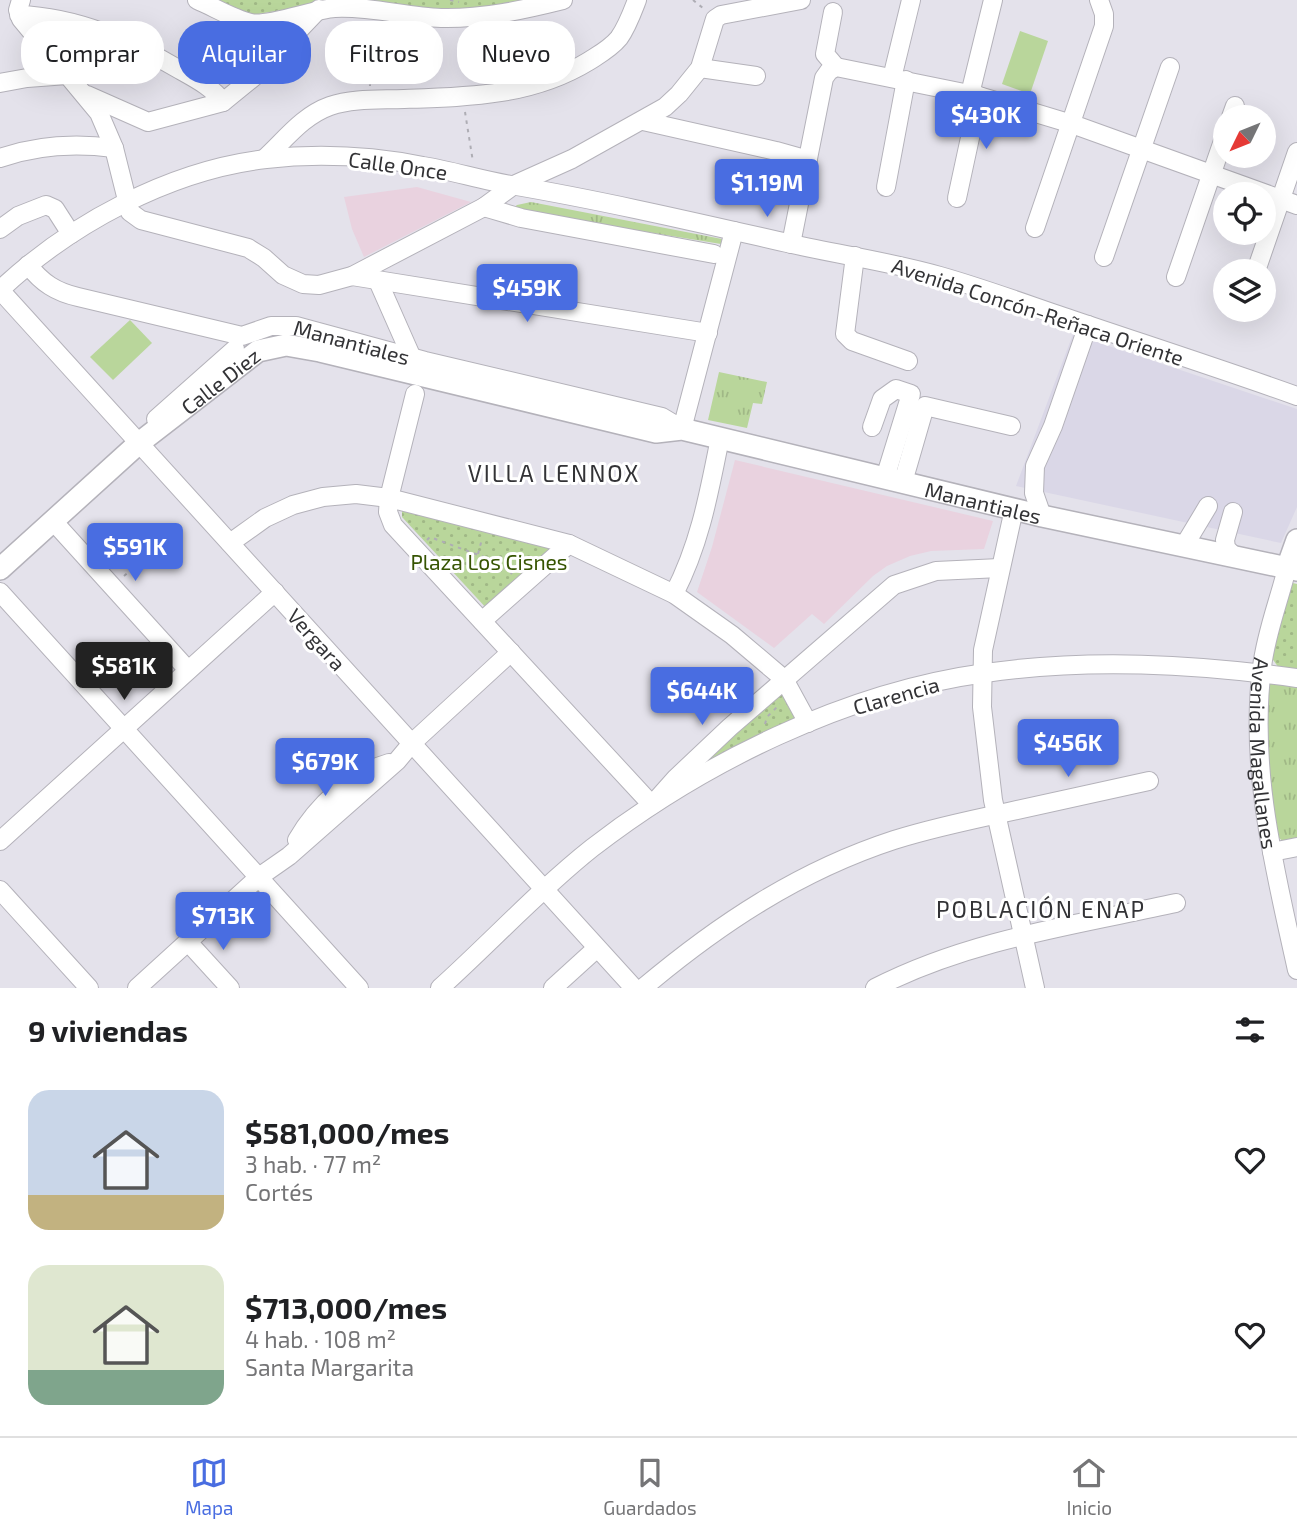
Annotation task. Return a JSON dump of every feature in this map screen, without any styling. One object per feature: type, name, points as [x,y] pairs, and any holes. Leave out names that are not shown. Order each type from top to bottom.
[{"type":"main road","name":"Calle Diez","points":[[0,569],[145,439],[251,355],[276,346],[296,346]]},
{"type":"main road","name":"Manantiales","points":[[296,346],[656,432],[682,429],[1042,516],[1292,569]]},
{"type":"main road","name":"Avenida Magallanes","points":[[1292,569],[1297,540]]},
{"type":"street","points":[[197,0],[251,23],[319,9],[365,9],[419,16],[474,17],[528,9],[563,0]]},
{"type":"street","points":[[264,159],[299,124],[317,111],[338,103],[499,94],[534,86],[606,51],[618,38],[637,0]]},
{"type":"street","points":[[75,84],[99,113],[114,148],[130,212],[141,220],[248,248],[296,282],[319,285],[352,276],[484,207],[514,185],[643,121],[665,107],[699,68],[715,19],[729,12],[801,0]]},
{"type":"street","points":[[886,187],[911,0]]},
{"type":"street","points":[[957,198],[993,0]]},
{"type":"street","points":[[1035,228],[1104,26],[1104,14],[1099,0]]},
{"type":"street","points":[[20,8],[106,32],[167,62],[205,85],[223,102]]},
{"type":"street","points":[[83,94],[148,122],[223,102],[256,76],[319,9]]},
{"type":"street","points":[[833,12],[825,54],[836,67],[975,95],[1072,124],[1289,202]]},
{"type":"street","points":[[792,244],[824,78],[836,67]]},
{"type":"street","points":[[1104,257],[1170,67]]},
{"type":"street","points":[[699,68],[755,76]]},
{"type":"street","points":[[0,83],[21,79]]},
{"type":"street","points":[[643,121],[808,160]]},
{"type":"street","points":[[0,158],[27,150],[64,145],[114,148]]},
{"type":"street","points":[[1262,259],[1289,202],[1297,152]]},
{"type":"street","name":"Calle Once","points":[[0,290],[28,265],[71,234],[127,203],[187,179],[264,159],[315,156],[365,158],[421,165],[734,231]]},
{"type":"street","points":[[561,163],[565,189],[569,195]]},
{"type":"street","points":[[1176,277],[1213,168]]},
{"type":"street","points":[[0,229],[18,216],[46,205],[54,209],[71,234]]},
{"type":"street","points":[[484,207],[521,218],[714,254]]},
{"type":"street","points":[[682,429],[734,231]]},
{"type":"street","name":"Avenida Concón-Reñaca Oriente","points":[[734,231],[944,277],[1297,396]]},
{"type":"street","points":[[855,256],[845,334],[852,341],[908,360]]},
{"type":"street","name":"Manantiales","points":[[28,265],[46,284],[60,293],[78,298],[242,336],[271,326],[296,326],[412,358],[662,417],[682,429]]},
{"type":"street","points":[[352,276],[708,333]]},
{"type":"street","points":[[378,281],[412,358]]},
{"type":"street","name":"Vergara","points":[[0,290],[145,439],[230,542],[634,988]]},
{"type":"street","points":[[1042,516],[1034,493],[1035,466],[1054,426],[1087,325]]},
{"type":"street","name":"Calle Diez","points":[[145,439],[149,425],[234,349]]},
{"type":"street","points":[[872,427],[882,399],[896,388],[911,394],[894,480]]},
{"type":"street","points":[[415,394],[389,498],[390,519],[415,550],[652,805],[676,778],[788,685],[894,585],[936,570],[1000,568]]},
{"type":"street","points":[[894,480],[925,406],[1011,426]]},
{"type":"street","points":[[674,594],[689,565],[701,529],[720,438]]},
{"type":"street","points":[[230,542],[265,518],[308,500],[340,495],[389,498],[569,544],[674,594],[732,635],[788,685],[808,723]]},
{"type":"street","points":[[1184,546],[1208,506]]},
{"type":"street","points":[[1014,509],[983,650],[982,673],[985,741],[996,815],[1035,988]]},
{"type":"street","points":[[1233,512],[1225,540],[1226,548],[1235,557]]},
{"type":"street","points":[[53,521],[188,670]]},
{"type":"street","points":[[482,621],[569,544]]},
{"type":"street","name":"Avenida Magallanes","points":[[1292,569],[1268,636],[1262,674],[1258,735],[1259,766],[1272,852],[1297,970]]},
{"type":"street","points":[[0,592],[359,988]]},
{"type":"street","points":[[0,841],[275,592]]},
{"type":"street","points":[[137,988],[259,877],[289,856],[309,822],[336,794],[363,774],[397,761],[412,743],[511,652]]},
{"type":"street","name":"Clarencia","points":[[452,984],[545,890],[590,850],[652,805],[704,774],[764,742],[808,723],[895,693],[982,673],[1055,666],[1129,664],[1209,668],[1297,678]]},
{"type":"street","points":[[643,988],[719,928],[796,881],[828,866],[893,840],[927,830],[1149,781]]},
{"type":"street","points":[[1272,852],[1297,847]]},
{"type":"street","points":[[0,890],[89,988]]},
{"type":"street","points":[[875,988],[935,962],[1023,936],[1176,903]]},
{"type":"street","points":[[188,942],[230,988]]},
{"type":"street","points":[[553,988],[597,948]]},
{"type":"path","points":[[450,0],[465,3]]},
{"type":"path","points":[[365,9],[371,101]]},
{"type":"path","points":[[463,97],[475,178]]},
{"type":"path","points":[[478,555],[487,522]]},
{"type":"path","points":[[415,550],[430,537],[500,563],[523,585]]},
{"type":"path","points":[[113,587],[159,544]]},
{"type":"path","points":[[764,742],[762,736],[767,717],[788,685]]},
{"type":"shaded area","points":[[417,187],[471,202],[364,257],[352,229],[344,197]]},
{"type":"shaded area","points":[[1073,334],[1297,409],[1297,507],[1281,543],[1016,486]]},
{"type":"shaded area","points":[[735,460],[993,521],[984,549],[931,551],[887,566],[873,576],[824,624],[812,614],[774,648],[697,592]]},
{"type":"green space","points":[[218,0],[339,0],[252,15]]},
{"type":"green space","points":[[339,0],[538,0],[455,12]]},
{"type":"green space","points":[[1020,31],[1048,41],[1030,94],[1002,84]]},
{"type":"green space","points":[[531,202],[722,239],[721,244],[511,210],[517,205]]},
{"type":"green space","points":[[130,320],[152,343],[113,380],[90,357]]},
{"type":"green space","points":[[719,372],[767,382],[762,404],[753,403],[747,428],[708,420]]},
{"type":"green space","name":"Plaza Los Cisnes","points":[[402,510],[551,542],[554,553],[488,610],[402,517]]},
{"type":"green space","points":[[1288,582],[1297,584],[1297,670],[1281,671],[1269,654]]},
{"type":"green space","points":[[1265,683],[1284,683],[1297,687],[1297,843],[1286,844],[1278,837],[1269,787]]},
{"type":"green space","points":[[782,692],[801,723],[695,769]]},
{"type":"district","name":"VILLA LENNOX","points":[[554,473]]},
{"type":"district","name":"POBLACIÓN ENAP","points":[[1041,909]]}]
